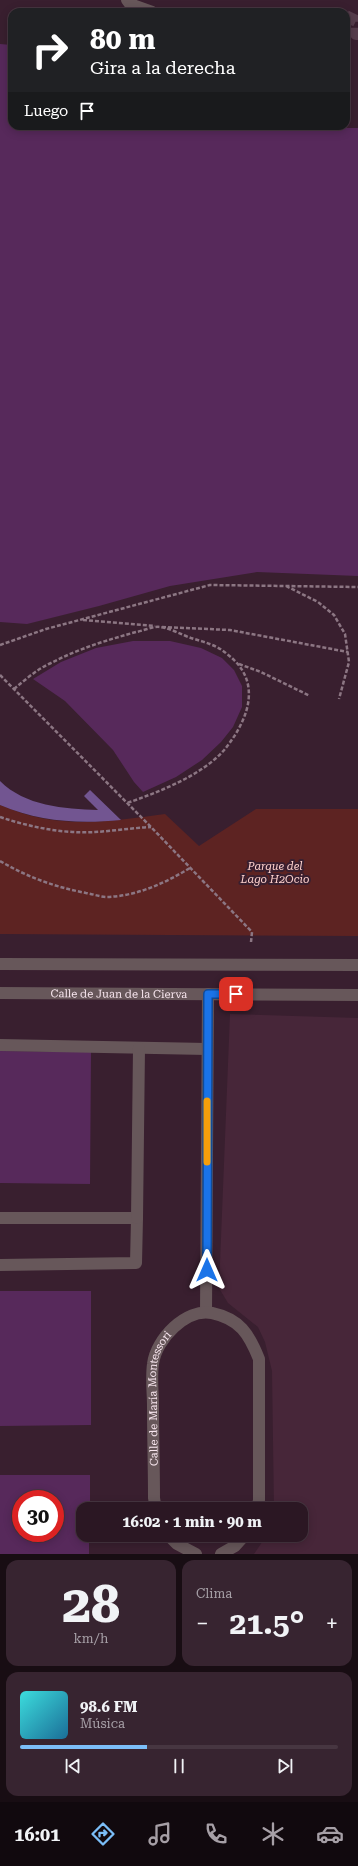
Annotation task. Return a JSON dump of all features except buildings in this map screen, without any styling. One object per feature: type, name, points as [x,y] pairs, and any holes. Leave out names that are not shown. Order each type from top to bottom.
[{"type":"street","points":[[127,0],[130,4],[141,8]]},
{"type":"street","points":[[0,964],[358,965]]},
{"type":"street","name":"Calle de Juan de la Cierva","points":[[0,993],[358,995]]},
{"type":"street","points":[[208,994],[206,1312],[224,1316],[239,1324],[250,1338],[259,1359],[259,1502]]},
{"type":"street","points":[[0,1045],[207,1048]]},
{"type":"street","points":[[0,1264],[136,1263],[139,1048]]},
{"type":"street","points":[[0,1218],[137,1218]]},
{"type":"street","name":"Calle de María Montessori","points":[[155,1502],[153,1363],[164,1337],[177,1324],[190,1316],[206,1312]]},
{"type":"street","points":[[175,1542],[196,1554]]},
{"type":"street","points":[[221,1554],[235,1546],[239,1542]]},
{"type":"path","points":[[0,645],[46,629],[210,585],[358,587]]},
{"type":"path","points":[[284,585],[318,602],[334,615],[345,634],[349,662],[339,699]]},
{"type":"path","points":[[81,620],[230,630],[348,652]]},
{"type":"path","points":[[14,689],[50,663],[87,647],[160,626],[212,645],[227,653],[238,664],[249,684],[250,697],[247,710],[236,732],[224,750],[208,764],[176,783],[127,803]]},
{"type":"path","points":[[238,664],[260,672],[310,696]]},
{"type":"path","points":[[0,675],[151,827],[252,932],[251,942]]},
{"type":"path","points":[[0,817],[55,830],[93,832],[151,827]]},
{"type":"path","points":[[0,861],[20,873],[60,888],[106,897],[139,892],[169,881],[190,868]]},
{"type":"shaded area","points":[[0,781],[21,796],[33,801],[72,809],[98,810],[84,796],[90,790],[121,820],[90,822],[60,820],[15,811],[0,805]]},
{"type":"shaded area","points":[[230,1014],[358,1018],[358,1554],[254,1554],[262,1542],[308,1542],[308,1502],[274,1502],[272,1371],[265,1342],[258,1327],[228,1303],[219,1288]]},
{"type":"green space","name":"Parque del Lago H2Ocio","points":[[0,805],[21,813],[62,821],[101,821],[165,814],[199,846],[256,809],[358,809],[358,936],[0,934]]},
{"type":"tunnel","points":[[350,18],[356,21],[356,34],[358,34]]},
{"type":"slow traffic","points":[[207,1101],[207,1162]]},
{"type":"route","points":[[207,1270],[206,1030],[208,994],[236,994]]}]
